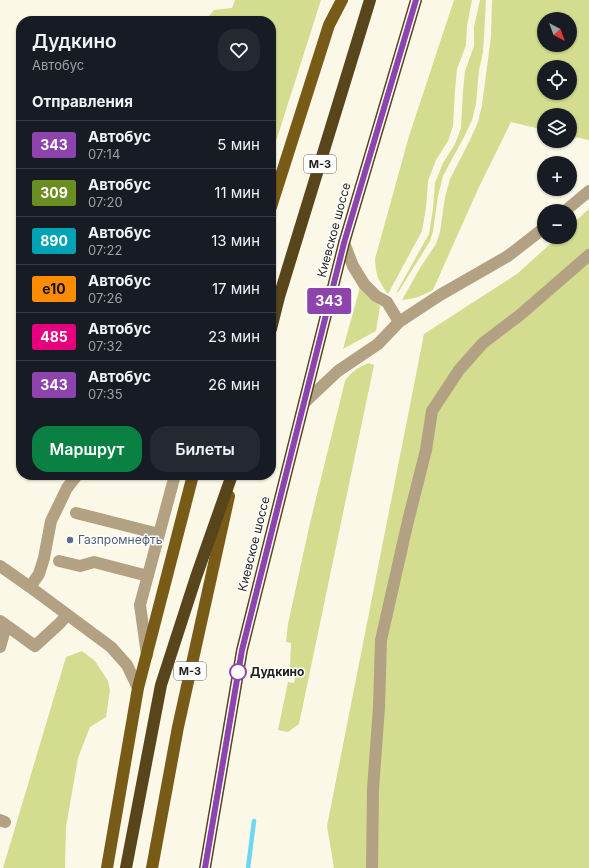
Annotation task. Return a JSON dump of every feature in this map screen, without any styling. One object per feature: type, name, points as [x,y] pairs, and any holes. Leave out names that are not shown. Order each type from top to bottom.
[{"type":"highway","name":"М-3","points":[[276,309],[370,0]]},
{"type":"highway","name":"Киевское шоссе","points":[[205,868],[242,650],[344,243],[416,0]]},
{"type":"highway","points":[[126,868],[161,685],[196,577],[231,480]]},
{"type":"main road","points":[[276,192],[330,26],[342,0]]},
{"type":"main road","points":[[107,868],[138,688],[192,480]]},
{"type":"main road","name":"М-3","points":[[152,868],[178,728],[232,480]]},
{"type":"street","points":[[573,204],[589,191]]},
{"type":"street","points":[[304,403],[338,371],[378,344],[399,322],[440,295],[508,256],[537,233]]},
{"type":"street","points":[[344,243],[353,266],[364,284],[376,296],[387,302],[399,322]]},
{"type":"street","points":[[372,868],[373,789],[379,707],[381,640],[426,450],[432,411],[459,370],[483,343],[520,315],[589,254]]},
{"type":"street","points":[[30,587],[39,574],[44,558],[51,521],[67,488],[73,480]]},
{"type":"street","points":[[147,655],[140,605],[174,480]]},
{"type":"street","points":[[76,513],[159,534]]},
{"type":"street","points":[[59,561],[80,566],[94,562],[148,576]]},
{"type":"street","points":[[2,570],[30,587],[111,648],[127,665],[138,688]]},
{"type":"street","points":[[0,647],[3,623],[35,646],[67,615]]},
{"type":"green space","points":[[235,0],[321,0],[276,141],[276,16],[209,16],[214,10],[232,8]]},
{"type":"green space","points":[[454,0],[472,0],[467,26],[466,45],[457,69],[453,126],[448,141],[436,160],[428,181],[426,208],[422,231],[388,294],[378,278],[375,259],[409,136]]},
{"type":"green space","points":[[480,0],[486,0],[483,52],[479,70],[476,104],[472,120],[443,176],[430,241],[399,291],[396,293],[429,234],[435,183],[443,163],[455,144],[461,128],[465,71],[474,46],[474,27]]},
{"type":"green space","points":[[492,0],[589,0],[589,140],[577,137],[577,108],[537,108],[537,128],[511,122],[479,187],[433,290],[418,297],[402,300],[420,268],[436,244],[440,232],[445,197],[450,179],[478,122],[482,105],[491,37]]},
{"type":"green space","points":[[589,209],[589,868],[334,868],[327,826],[424,334],[517,274],[550,244],[577,244],[577,220]]},
{"type":"green space","points":[[360,287],[380,306],[376,331],[343,349]]},
{"type":"green space","points":[[369,363],[374,365],[299,724],[288,732],[278,730],[288,682],[294,683],[297,670],[290,668],[291,643],[286,642],[288,624],[310,523],[345,381],[355,370]]},
{"type":"green space","points":[[82,651],[95,661],[108,681],[110,690],[106,717],[90,727],[78,758],[66,827],[65,868],[3,868],[66,657]]},
{"type":"waterway","points":[[248,868],[254,821]]},
{"type":"bus line","name":"343","points":[[205,868],[242,650],[344,243],[416,0]]},
{"type":"place","name":"Газпромнефть","points":[[70,540]]},
{"type":"place","name":"Дудкино","points":[[238,672]]}]
